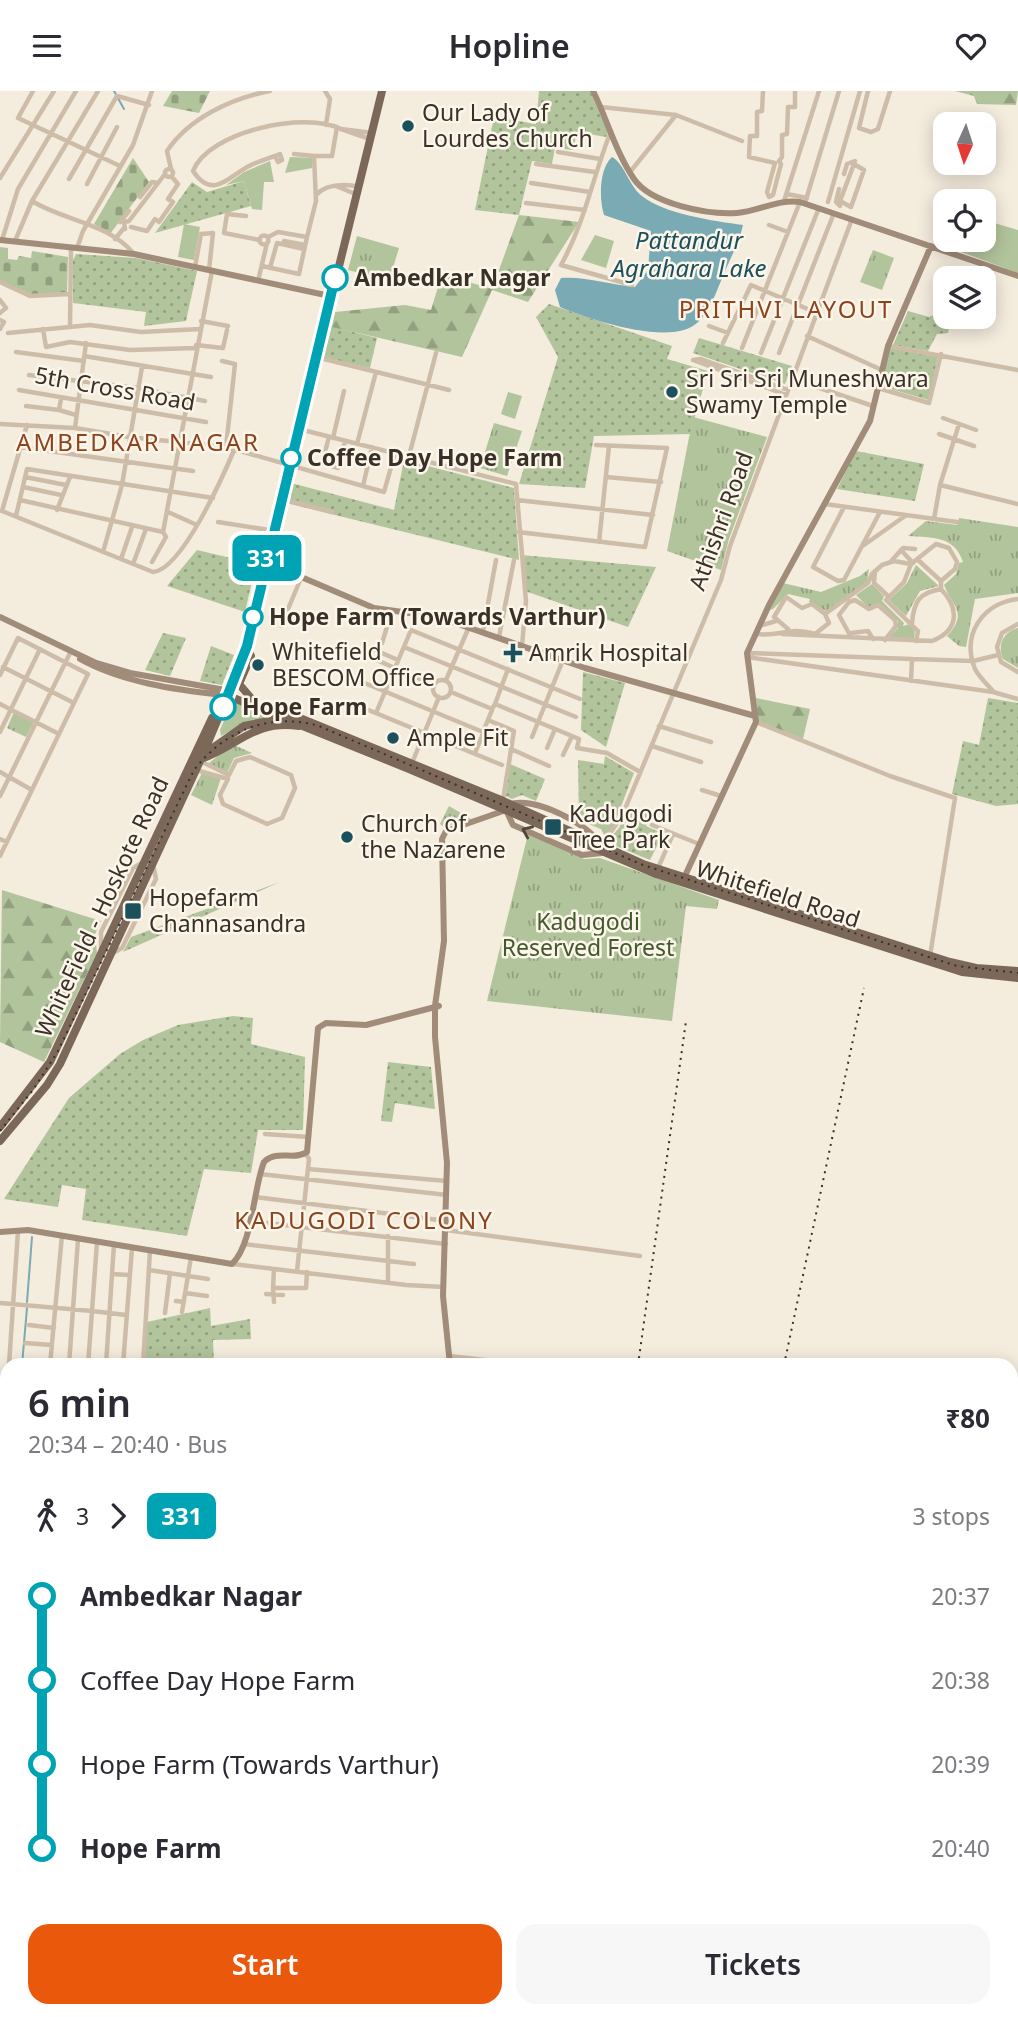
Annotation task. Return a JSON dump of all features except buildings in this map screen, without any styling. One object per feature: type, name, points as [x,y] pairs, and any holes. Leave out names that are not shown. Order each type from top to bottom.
[{"type":"main road","points":[[227,693],[298,429],[379,91]]},
{"type":"main road","points":[[227,693],[246,647],[287,466],[369,135]]},
{"type":"main road","points":[[257,593],[266,565]]},
{"type":"main road","points":[[246,647],[251,656],[239,684],[251,698]]},
{"type":"main road","name":"Whitefield Road","points":[[227,693],[251,698],[506,805]]},
{"type":"main road","name":"Whitefield Road","points":[[227,693],[309,727],[412,763],[682,883],[962,972],[1018,978]]},
{"type":"main road","name":"WhiteField - Hoskote Road","points":[[0,1127],[44,1072],[201,759],[227,693]]},
{"type":"main road","name":"WhiteField - Hoskote Road","points":[[149,863],[227,693]]},
{"type":"main road","points":[[201,759],[244,726],[274,719],[289,719]]},
{"type":"main road","points":[[201,759],[244,734],[275,726],[309,727]]},
{"type":"main road","name":"Whitefield Road","points":[[602,849],[684,878],[930,956],[971,967],[1018,971]]},
{"type":"main road","name":"WhiteField - Hoskote Road","points":[[0,1140],[52,1078],[105,955]]},
{"type":"main road","points":[[44,1072],[52,1078]]},
{"type":"street","points":[[33,91],[18,118],[120,166]]},
{"type":"street","points":[[0,178],[54,91]]},
{"type":"street","points":[[76,91],[18,189],[1,240],[134,254],[328,296]]},
{"type":"street","points":[[15,241],[32,201],[98,91]]},
{"type":"street","points":[[70,326],[69,295],[74,248],[120,166],[149,105],[152,91]]},
{"type":"street","points":[[172,177],[167,151],[197,122],[244,97],[271,91]]},
{"type":"street","points":[[325,91],[330,99],[326,125]]},
{"type":"street","points":[[593,91],[630,172],[645,190],[696,211],[743,212],[785,197],[804,201],[1018,276]]},
{"type":"street","points":[[763,91],[762,111],[757,112],[757,136],[750,136],[749,157],[775,163],[767,193],[769,197],[773,195],[781,164],[779,160],[782,157],[782,135],[787,134],[788,107],[795,107],[795,91]]},
{"type":"street","points":[[785,197],[819,91]]},
{"type":"street","points":[[742,348],[788,232],[804,201],[839,91]]},
{"type":"street","points":[[859,128],[871,132],[878,129],[890,91]]},
{"type":"street","points":[[840,207],[836,202],[859,93],[867,94],[859,128]]},
{"type":"street","points":[[69,179],[115,98],[119,95],[149,105]]},
{"type":"street","points":[[857,102],[865,103]]},
{"type":"street","points":[[601,107],[676,115],[742,141]]},
{"type":"street","points":[[630,172],[676,115]]},
{"type":"street","points":[[275,156],[250,165],[227,182],[216,185],[204,181],[193,171],[207,154],[243,133],[283,124],[326,125],[369,135]]},
{"type":"street","points":[[87,184],[117,127]]},
{"type":"street","points":[[294,154],[332,156],[339,128]]},
{"type":"street","points":[[859,128],[867,133]]},
{"type":"street","points":[[611,130],[595,172],[585,210],[561,265],[632,285]]},
{"type":"street","points":[[558,152],[600,159]]},
{"type":"street","points":[[262,266],[299,274],[316,195],[314,156]]},
{"type":"street","points":[[761,353],[783,298],[839,189],[848,162],[855,161]]},
{"type":"street","points":[[536,164],[595,172]]},
{"type":"street","points":[[839,189],[842,205],[851,207],[863,167],[854,164],[843,174]]},
{"type":"street","points":[[115,239],[124,222],[130,221],[171,169]]},
{"type":"street","points":[[123,228],[131,227],[147,232],[155,219],[159,222],[173,202],[168,199],[178,184],[165,174]]},
{"type":"street","points":[[140,197],[152,182],[158,183]]},
{"type":"street","points":[[531,183],[590,192]]},
{"type":"street","points":[[316,195],[322,189],[335,186],[354,190]]},
{"type":"street","points":[[32,201],[44,209],[88,223],[134,254]]},
{"type":"street","points":[[526,203],[585,210]]},
{"type":"street","points":[[779,353],[800,306],[827,209]]},
{"type":"street","points":[[123,228],[121,222],[129,211]]},
{"type":"street","points":[[246,216],[227,214],[224,233],[268,240]]},
{"type":"street","name":"Athishri Road","points":[[602,849],[622,816],[721,580],[730,546],[798,358],[852,219]]},
{"type":"street","points":[[130,221],[131,227]]},
{"type":"street","points":[[769,225],[788,232]]},
{"type":"street","points":[[258,281],[268,240],[278,232],[307,237]]},
{"type":"street","points":[[152,562],[166,537],[163,532],[173,491],[190,375],[210,270],[213,233],[201,234],[195,267]]},
{"type":"street","points":[[284,241],[305,247]]},
{"type":"street","points":[[270,268],[277,243],[305,247]]},
{"type":"street","points":[[684,878],[756,719],[747,655],[759,626],[870,421],[888,346],[931,246]]},
{"type":"street","points":[[0,282],[30,296],[69,295]]},
{"type":"street","points":[[723,343],[748,287],[765,291],[817,313]]},
{"type":"street","points":[[0,300],[6,308],[0,313]]},
{"type":"street","points":[[0,320],[4,322],[0,329]]},
{"type":"street","points":[[43,329],[43,345],[50,347],[66,342],[130,351],[223,348],[227,328],[201,321]]},
{"type":"street","points":[[11,332],[70,326],[141,332],[200,329]]},
{"type":"street","points":[[709,326],[728,333]]},
{"type":"street","points":[[807,336],[883,370]]},
{"type":"street","points":[[75,428],[86,344]]},
{"type":"street","points":[[888,346],[1018,370]]},
{"type":"street","points":[[16,352],[211,377]]},
{"type":"street","points":[[409,456],[436,353]]},
{"type":"street","points":[[878,388],[929,403],[941,354]]},
{"type":"street","points":[[316,357],[449,390]]},
{"type":"street","points":[[701,359],[787,393],[693,360],[701,359]]},
{"type":"street","points":[[222,361],[235,364],[226,447]]},
{"type":"street","points":[[103,552],[122,485],[142,367]]},
{"type":"street","points":[[357,444],[376,372]]},
{"type":"street","points":[[29,375],[137,388],[205,401]]},
{"type":"street","points":[[802,382],[874,406]]},
{"type":"street","name":"5th Cross Road","points":[[19,390],[183,421],[206,422]]},
{"type":"street","points":[[344,391],[322,463],[338,468],[345,441]]},
{"type":"street","points":[[59,410],[61,399]]},
{"type":"street","points":[[26,406],[76,415]]},
{"type":"street","points":[[943,418],[976,430]]},
{"type":"street","points":[[0,424],[75,428],[129,437],[235,448],[287,466],[384,492],[395,453]]},
{"type":"street","points":[[934,519],[940,485],[959,424]]},
{"type":"street","points":[[27,425],[2,512],[153,572],[162,570],[197,525],[213,498],[235,448]]},
{"type":"street","points":[[298,429],[516,484],[518,533],[526,601],[522,646]]},
{"type":"street","points":[[939,434],[974,446]]},
{"type":"street","points":[[518,533],[645,547],[667,448],[596,445]]},
{"type":"street","points":[[599,542],[609,446]]},
{"type":"street","points":[[20,447],[193,471]]},
{"type":"street","points":[[363,486],[372,447]]},
{"type":"street","points":[[16,516],[27,469],[213,498]]},
{"type":"street","points":[[25,477],[66,485]]},
{"type":"street","points":[[57,509],[70,477]]},
{"type":"street","points":[[606,477],[661,482]]},
{"type":"street","points":[[940,485],[1018,504]]},
{"type":"street","points":[[23,487],[61,495]]},
{"type":"street","points":[[20,499],[113,523],[163,532]]},
{"type":"street","points":[[281,499],[332,512]]},
{"type":"street","points":[[517,500],[653,515]]},
{"type":"street","points":[[825,504],[957,522]]},
{"type":"street","points":[[844,507],[813,567],[842,581],[880,512]]},
{"type":"street","points":[[168,512],[197,525]]},
{"type":"street","points":[[863,545],[889,530],[906,515]]},
{"type":"street","points":[[218,522],[269,530]]},
{"type":"street","points":[[121,559],[132,526]]},
{"type":"street","points":[[133,564],[146,529]]},
{"type":"street","points":[[756,634],[851,635],[916,641],[927,641],[939,638],[953,621],[952,601],[941,589],[941,582],[957,565],[948,548],[936,544],[914,562],[908,574],[887,595],[887,602],[927,641]]},
{"type":"street","points":[[851,635],[839,615],[869,582],[875,571],[891,561],[901,550],[915,549]]},
{"type":"street","points":[[901,550],[941,582]]},
{"type":"street","points":[[483,631],[496,559]]},
{"type":"street","points":[[499,637],[514,560]]},
{"type":"street","points":[[891,561],[914,562]]},
{"type":"street","points":[[900,563],[908,574]]},
{"type":"street","points":[[266,565],[374,608],[438,617],[469,626],[563,660],[756,719],[890,776],[955,798],[930,956]]},
{"type":"street","points":[[875,571],[874,583],[887,595]]},
{"type":"street","points":[[281,626],[301,577]]},
{"type":"street","points":[[912,624],[918,598],[925,592],[941,589]]},
{"type":"street","points":[[786,597],[802,608],[812,604],[825,614],[829,625],[816,634],[788,629],[776,621],[775,611],[786,597]]},
{"type":"street","points":[[825,614],[854,597]]},
{"type":"street","points":[[854,597],[869,610],[878,605],[895,620],[896,626],[885,640]]},
{"type":"street","points":[[993,692],[979,675],[973,661],[974,636],[984,613],[1002,601],[1018,599]]},
{"type":"street","points":[[382,643],[392,611]]},
{"type":"street","points":[[0,619],[31,631],[95,665]]},
{"type":"street","points":[[759,626],[776,621]]},
{"type":"street","points":[[1018,624],[1002,633],[998,655],[1006,668],[1018,672]]},
{"type":"street","points":[[768,625],[770,635]]},
{"type":"street","points":[[446,680],[469,626]]},
{"type":"street","points":[[782,634],[788,629]]},
{"type":"street","points":[[376,713],[411,630],[580,699]]},
{"type":"street","points":[[0,856],[88,674],[31,631]]},
{"type":"street","points":[[916,641],[918,631]]},
{"type":"street","points":[[0,675],[18,638],[67,658],[227,693]]},
{"type":"street","points":[[404,646],[576,717]]},
{"type":"street","points":[[0,732],[40,649]]},
{"type":"street","points":[[375,650],[398,660]]},
{"type":"street","points":[[747,655],[817,654],[973,661],[998,655]]},
{"type":"street","points":[[817,654],[817,667]]},
{"type":"street","points":[[747,655],[993,692],[1018,699]]},
{"type":"street","points":[[0,796],[67,658]]},
{"type":"street","points":[[372,658],[434,685]]},
{"type":"street","points":[[911,681],[912,659]]},
{"type":"street","points":[[531,737],[563,660]]},
{"type":"street","points":[[3,667],[74,703]]},
{"type":"street","points":[[475,753],[508,669]]},
{"type":"street","points":[[440,680],[446,680],[451,685],[451,692],[446,697],[439,697],[433,692],[434,685],[440,680]]},
{"type":"street","points":[[362,682],[433,711],[550,766]]},
{"type":"street","points":[[451,692],[572,736],[579,739],[576,748],[607,753],[640,772]]},
{"type":"street","points":[[412,763],[439,697]]},
{"type":"street","points":[[349,702],[502,765]]},
{"type":"street","points":[[0,704],[59,734]]},
{"type":"street","points":[[467,1358],[449,1356],[444,1287],[448,1181],[435,1037],[436,1008],[447,941],[445,837],[496,818],[506,805],[514,731],[488,720]]},
{"type":"street","points":[[659,726],[710,742]]},
{"type":"street","points":[[547,748],[555,729]]},
{"type":"street","points":[[563,755],[572,736]]},
{"type":"street","points":[[652,746],[701,762]]},
{"type":"street","points":[[250,757],[291,775],[295,788],[282,818],[267,824],[223,804],[220,795],[228,777],[236,761],[250,757]]},
{"type":"street","points":[[201,759],[207,769]]},
{"type":"street","points":[[195,770],[207,769],[228,777]]},
{"type":"street","points":[[0,772],[32,790]]},
{"type":"street","points":[[702,790],[722,797]]},
{"type":"street","points":[[506,805],[530,802],[587,827],[597,835],[602,849]]},
{"type":"street","points":[[652,825],[699,845]]},
{"type":"street","points":[[658,869],[673,834]]},
{"type":"street","points":[[0,839],[6,842]]},
{"type":"street","points":[[105,955],[101,932],[133,868],[149,863]]},
{"type":"street","points":[[297,1271],[308,1169],[306,1154],[314,1039],[320,1026],[330,1023],[366,1025],[436,1008]]},
{"type":"street","points":[[265,1133],[309,1137]]},
{"type":"street","points":[[232,1264],[238,1258],[243,1244],[264,1161],[271,1156],[306,1154]]},
{"type":"street","points":[[308,1169],[448,1181]]},
{"type":"street","points":[[260,1174],[447,1195]]},
{"type":"street","points":[[254,1197],[447,1221]]},
{"type":"street","points":[[249,1221],[446,1244]]},
{"type":"street","points":[[0,1232],[18,1230],[62,1235],[232,1264],[444,1287]]},
{"type":"street","points":[[9,1358],[18,1230]]},
{"type":"street","points":[[446,1230],[640,1257]]},
{"type":"street","points":[[51,1358],[62,1235]]},
{"type":"street","points":[[388,1236],[388,1282]]},
{"type":"street","points":[[70,1358],[79,1238]]},
{"type":"street","points":[[89,1358],[97,1241]]},
{"type":"street","points":[[106,1358],[114,1244]]},
{"type":"street","points":[[243,1244],[414,1264]]},
{"type":"street","points":[[124,1358],[132,1247]]},
{"type":"street","points":[[143,1358],[150,1250]]},
{"type":"street","points":[[182,1312],[191,1257]]},
{"type":"street","points":[[274,1269],[274,1302]]},
{"type":"street","points":[[149,1270],[208,1279]]},
{"type":"street","points":[[266,1294],[306,1288],[307,1272]]},
{"type":"street","points":[[165,1313],[170,1273]]},
{"type":"street","points":[[112,1274],[129,1275]]},
{"type":"street","points":[[283,1292],[283,1302]]},
{"type":"street","points":[[185,1293],[207,1296]]},
{"type":"street","points":[[176,1301],[184,1302]]},
{"type":"street","points":[[0,1303],[127,1315]]},
{"type":"street","points":[[29,1325],[54,1328]]},
{"type":"street","points":[[25,1343],[52,1345]]},
{"type":"green space","points":[[172,91],[210,91],[199,113],[163,106]]},
{"type":"green space","points":[[539,91],[590,91],[608,132],[606,137],[577,132],[573,150],[555,148],[552,164],[532,161],[519,215],[475,210],[494,117],[536,124]]},
{"type":"green space","points":[[955,91],[1018,91],[1016,105],[977,104],[974,96]]},
{"type":"green space","points":[[290,157],[313,158],[312,168],[285,173]]},
{"type":"green space","points":[[133,158],[149,182],[110,234],[94,224]]},
{"type":"green space","points":[[270,161],[274,182],[264,182],[262,210],[252,209],[244,181],[226,185],[244,172]]},
{"type":"green space","points":[[244,181],[251,206],[155,233],[192,182],[207,192]]},
{"type":"green space","points":[[519,215],[579,222],[528,302],[492,290],[462,357],[332,327],[335,312],[405,305],[431,310],[442,274],[492,289]]},
{"type":"green space","points":[[184,224],[200,227],[194,260],[178,257]]},
{"type":"green space","points":[[996,224],[1018,230],[1018,273],[961,252],[996,252]]},
{"type":"green space","points":[[595,235],[614,241],[606,268],[581,260]]},
{"type":"green space","points":[[357,236],[399,248],[389,281],[348,270]]},
{"type":"green space","points":[[0,247],[8,248],[8,259],[17,260],[19,256],[31,258],[32,251],[68,257],[67,292],[33,295],[0,281]]},
{"type":"green space","points":[[873,250],[894,258],[882,290],[860,282]]},
{"type":"green space","points":[[76,254],[136,258],[197,271],[186,321],[144,326],[146,312],[73,303],[73,260]]},
{"type":"green space","points":[[549,304],[672,346],[667,359],[708,371],[690,434],[594,436],[585,488],[519,484],[558,357],[536,317]]},
{"type":"green space","points":[[908,311],[929,317],[933,315],[933,329],[949,329],[948,333],[937,334],[928,351],[893,345]]},
{"type":"green space","points":[[330,326],[377,338],[370,368],[322,357]]},
{"type":"green space","points":[[699,338],[792,366],[785,384],[693,353]]},
{"type":"green space","points":[[890,348],[938,356],[929,400],[880,386]]},
{"type":"green space","points":[[508,392],[522,396],[515,419],[501,414]]},
{"type":"green space","points":[[693,417],[767,437],[729,539],[721,570],[667,551]]},
{"type":"green space","points":[[494,423],[522,431],[507,476],[480,468]]},
{"type":"green space","points":[[856,451],[924,464],[915,501],[837,489]]},
{"type":"green space","points":[[404,460],[514,488],[519,560],[286,503],[291,483],[394,510]]},
{"type":"green space","points":[[959,518],[1018,527],[1018,593],[975,599],[966,647],[959,646],[947,636],[954,628],[958,615],[944,585],[956,574],[959,563],[963,562],[959,553],[948,542],[908,536],[926,521],[957,525]]},
{"type":"green space","points":[[197,550],[256,564],[245,612],[167,586]]},
{"type":"green space","points":[[521,555],[656,567],[628,627],[525,591]]},
{"type":"green space","points":[[916,565],[939,586],[920,591],[906,616],[889,600],[907,583]]},
{"type":"green space","points":[[869,569],[867,582],[826,611],[809,602],[810,599],[788,594],[769,610],[783,583],[821,592],[860,576]]},
{"type":"green space","points":[[872,584],[884,596],[882,601],[904,623],[903,626],[910,624],[915,628],[914,639],[892,638],[890,636],[898,628],[898,621],[879,603],[868,607],[856,595]]},
{"type":"green space","points":[[1018,628],[1018,668],[1003,659],[1001,644],[1008,633]]},
{"type":"green space","points":[[163,633],[186,638],[170,676],[145,670]]},
{"type":"green space","points":[[211,646],[234,655],[222,685],[200,681]]},
{"type":"green space","points":[[583,672],[625,683],[606,747],[581,730]]},
{"type":"green space","points":[[756,698],[810,709],[803,739],[758,721]]},
{"type":"green space","points":[[988,698],[1018,703],[1018,804],[996,806],[952,794],[963,741],[979,745]]},
{"type":"green space","points":[[232,702],[272,716],[243,724],[221,736],[220,730]]},
{"type":"green space","points":[[14,712],[34,722],[26,737],[7,728]]},
{"type":"green space","points":[[232,744],[252,753],[234,758],[227,773],[208,764]]},
{"type":"green space","points":[[605,756],[634,773],[613,827],[605,837],[601,829],[579,820],[578,760],[604,764]]},
{"type":"green space","points":[[510,764],[545,779],[536,801],[522,795],[512,799],[506,796]]},
{"type":"green space","points":[[202,773],[221,778],[212,805],[191,795]]},
{"type":"green space","points":[[449,806],[471,819],[444,827],[440,824]]},
{"type":"green space","points":[[628,807],[651,815],[646,826],[663,834],[650,860],[606,842],[619,828]]},
{"type":"green space","name":"Kadugodi Reserved Forest","points":[[528,834],[584,859],[600,858],[719,900],[717,909],[686,906],[672,1021],[487,1001]]},
{"type":"green space","points":[[280,882],[262,890],[123,952],[131,937]]},
{"type":"green space","points":[[2,890],[101,921],[95,934],[97,953],[44,1062],[0,1042]]},
{"type":"green space","points":[[233,1016],[253,1018],[251,1044],[305,1057],[303,1130],[258,1130],[251,1173],[204,1169],[187,1236],[82,1220],[86,1189],[62,1185],[58,1207],[4,1199],[69,1098],[120,1054],[143,1040],[178,1025]]},
{"type":"green space","points":[[388,1062],[431,1067],[435,1109],[395,1103],[392,1122],[381,1121]]},
{"type":"green space","points":[[210,1308],[211,1326],[250,1319],[251,1339],[213,1340],[214,1358],[145,1358],[147,1322]]},
{"type":"water","name":"Pattandur Agrahara Lake","points":[[612,157],[620,164],[637,192],[651,202],[690,216],[743,225],[709,308],[697,323],[685,330],[650,332],[609,324],[560,307],[555,290],[561,278],[579,278],[635,287],[648,270],[651,231],[604,215],[601,185],[605,169]]},
{"type":"waterway","points":[[114,91],[124,109]]},
{"type":"waterway","points":[[27,1302],[32,1237]]},
{"type":"waterway","points":[[23,1358],[27,1308]]},
{"type":"railway","points":[[0,1131],[33,1090],[58,1051],[194,770],[220,744],[234,735],[266,723],[301,722],[319,726],[643,865],[957,966],[1018,973]]},
{"type":"railway","points":[[785,1358],[864,988]]},
{"type":"railway","points":[[639,1358],[686,1021]]},
{"type":"bus line","name":"331","points":[[223,707],[247,646],[335,278]]},
{"type":"place","name":"Our Lady of Lourdes Church","points":[[408,126]]},
{"type":"place","name":"Ambedkar Nagar","points":[[335,278]]},
{"type":"place","name":"Sri Sri Sri Muneshwara Swamy Temple","points":[[672,392]]},
{"type":"place","name":"Coffee Day Hope Farm","points":[[291,458]]},
{"type":"place","name":"Hope Farm (Towards Varthur)","points":[[253,617]]},
{"type":"place","name":"Amrik Hospital","points":[[513,653]]},
{"type":"place","name":"Whitefield BESCOM Office","points":[[258,665]]},
{"type":"place","name":"Hope Farm","points":[[223,707]]},
{"type":"place","name":"Ample Fit","points":[[393,738]]},
{"type":"place","name":"Kadugodi Tree Park","points":[[553,827]]},
{"type":"place","name":"Church of the Nazarene","points":[[347,837]]},
{"type":"place","name":"Hopefarm Channasandra","points":[[133,911]]},
{"type":"district","name":"PRITHVI LAYOUT","points":[[786,310]]},
{"type":"district","name":"AMBEDKAR NAGAR","points":[[138,443]]},
{"type":"district","name":"KADUGODI COLONY","points":[[364,1221]]}]
